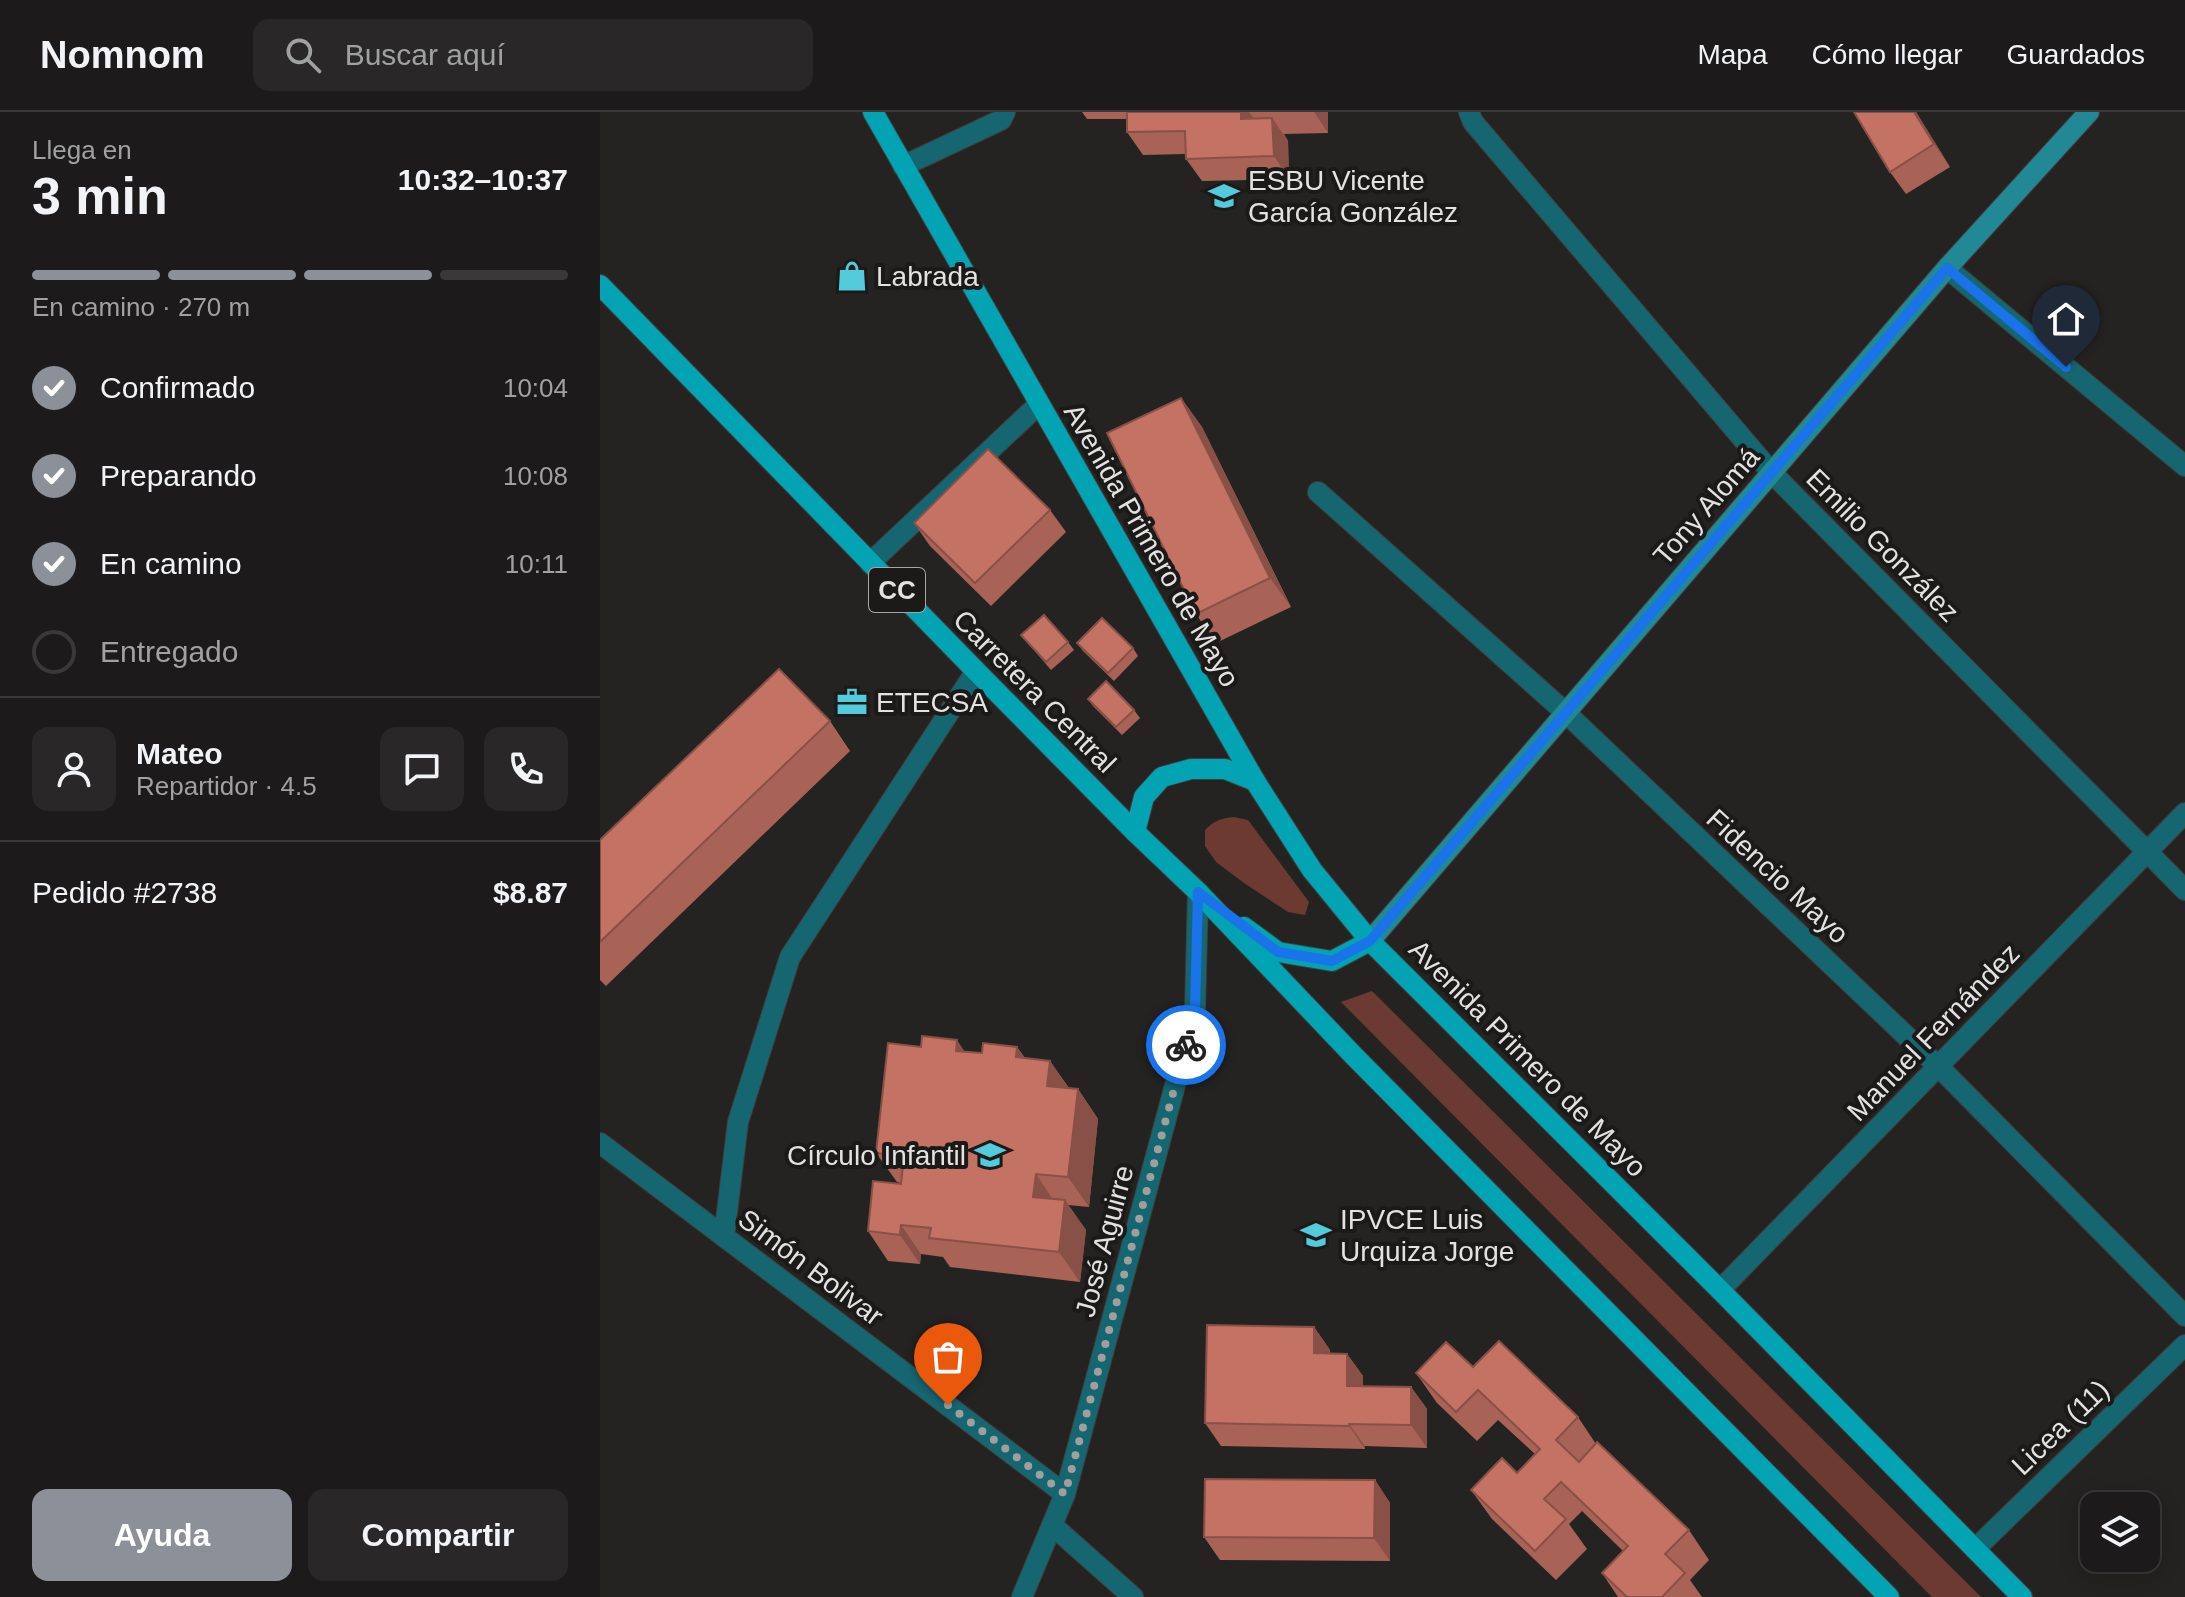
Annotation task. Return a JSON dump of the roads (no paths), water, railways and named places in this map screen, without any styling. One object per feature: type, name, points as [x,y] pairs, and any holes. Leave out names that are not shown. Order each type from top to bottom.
[{"type":"main road","name":"Avenida Primero de Mayo","points":[[873,112],[1255,781],[1312,870],[1370,941],[2022,1597]]},
{"type":"main road","name":"Carretera Central","points":[[600,285],[976,671],[1198,892]]},
{"type":"main road","points":[[1135,832],[1144,797],[1162,777],[1191,769],[1225,769],[1255,781]]},
{"type":"main road","points":[[1198,892],[1278,952],[1332,961],[1370,941]]},
{"type":"main road","name":"CC","points":[[1198,892],[1354,1056],[1889,1597]]},
{"type":"street","points":[[903,166],[1001,120],[1005,112]]},
{"type":"street","name":"Emilio González","points":[[1469,112],[1473,122],[1772,473],[2185,890]]},
{"type":"street","name":"Tony Alomá","points":[[1370,941],[1947,268],[2089,112]]},
{"type":"street","points":[[1947,268],[2185,466]]},
{"type":"street","points":[[870,563],[1039,404]]},
{"type":"street","name":"Fidencio Mayo","points":[[1318,492],[1566,713],[1939,1067],[2185,1316]]},
{"type":"street","points":[[724,1237],[738,1122],[790,957],[976,671]]},
{"type":"street","name":"Manuel Fernández","points":[[1720,1290],[2185,813]]},
{"type":"street","name":"José Aguirre","points":[[1022,1597],[1065,1494],[1195,1011],[1198,892]]},
{"type":"street","name":"Simón Bolivar","points":[[600,1143],[1065,1494]]},
{"type":"street","name":"Licea (11)","points":[[1975,1549],[2185,1345]]},
{"type":"street","points":[[1052,1525],[1133,1597]]},
{"type":"place","name":"ESBU Vicente García González","points":[[1224,196]]},
{"type":"place","name":"Labrada","points":[[852,276]]},
{"type":"place","name":"ETECSA","points":[[852,702]]},
{"type":"place","name":"Círculo Infantil","points":[[990,1155]]},
{"type":"place","name":"IPVCE Luis Urquiza Jorge","points":[[1316,1235]]}]
